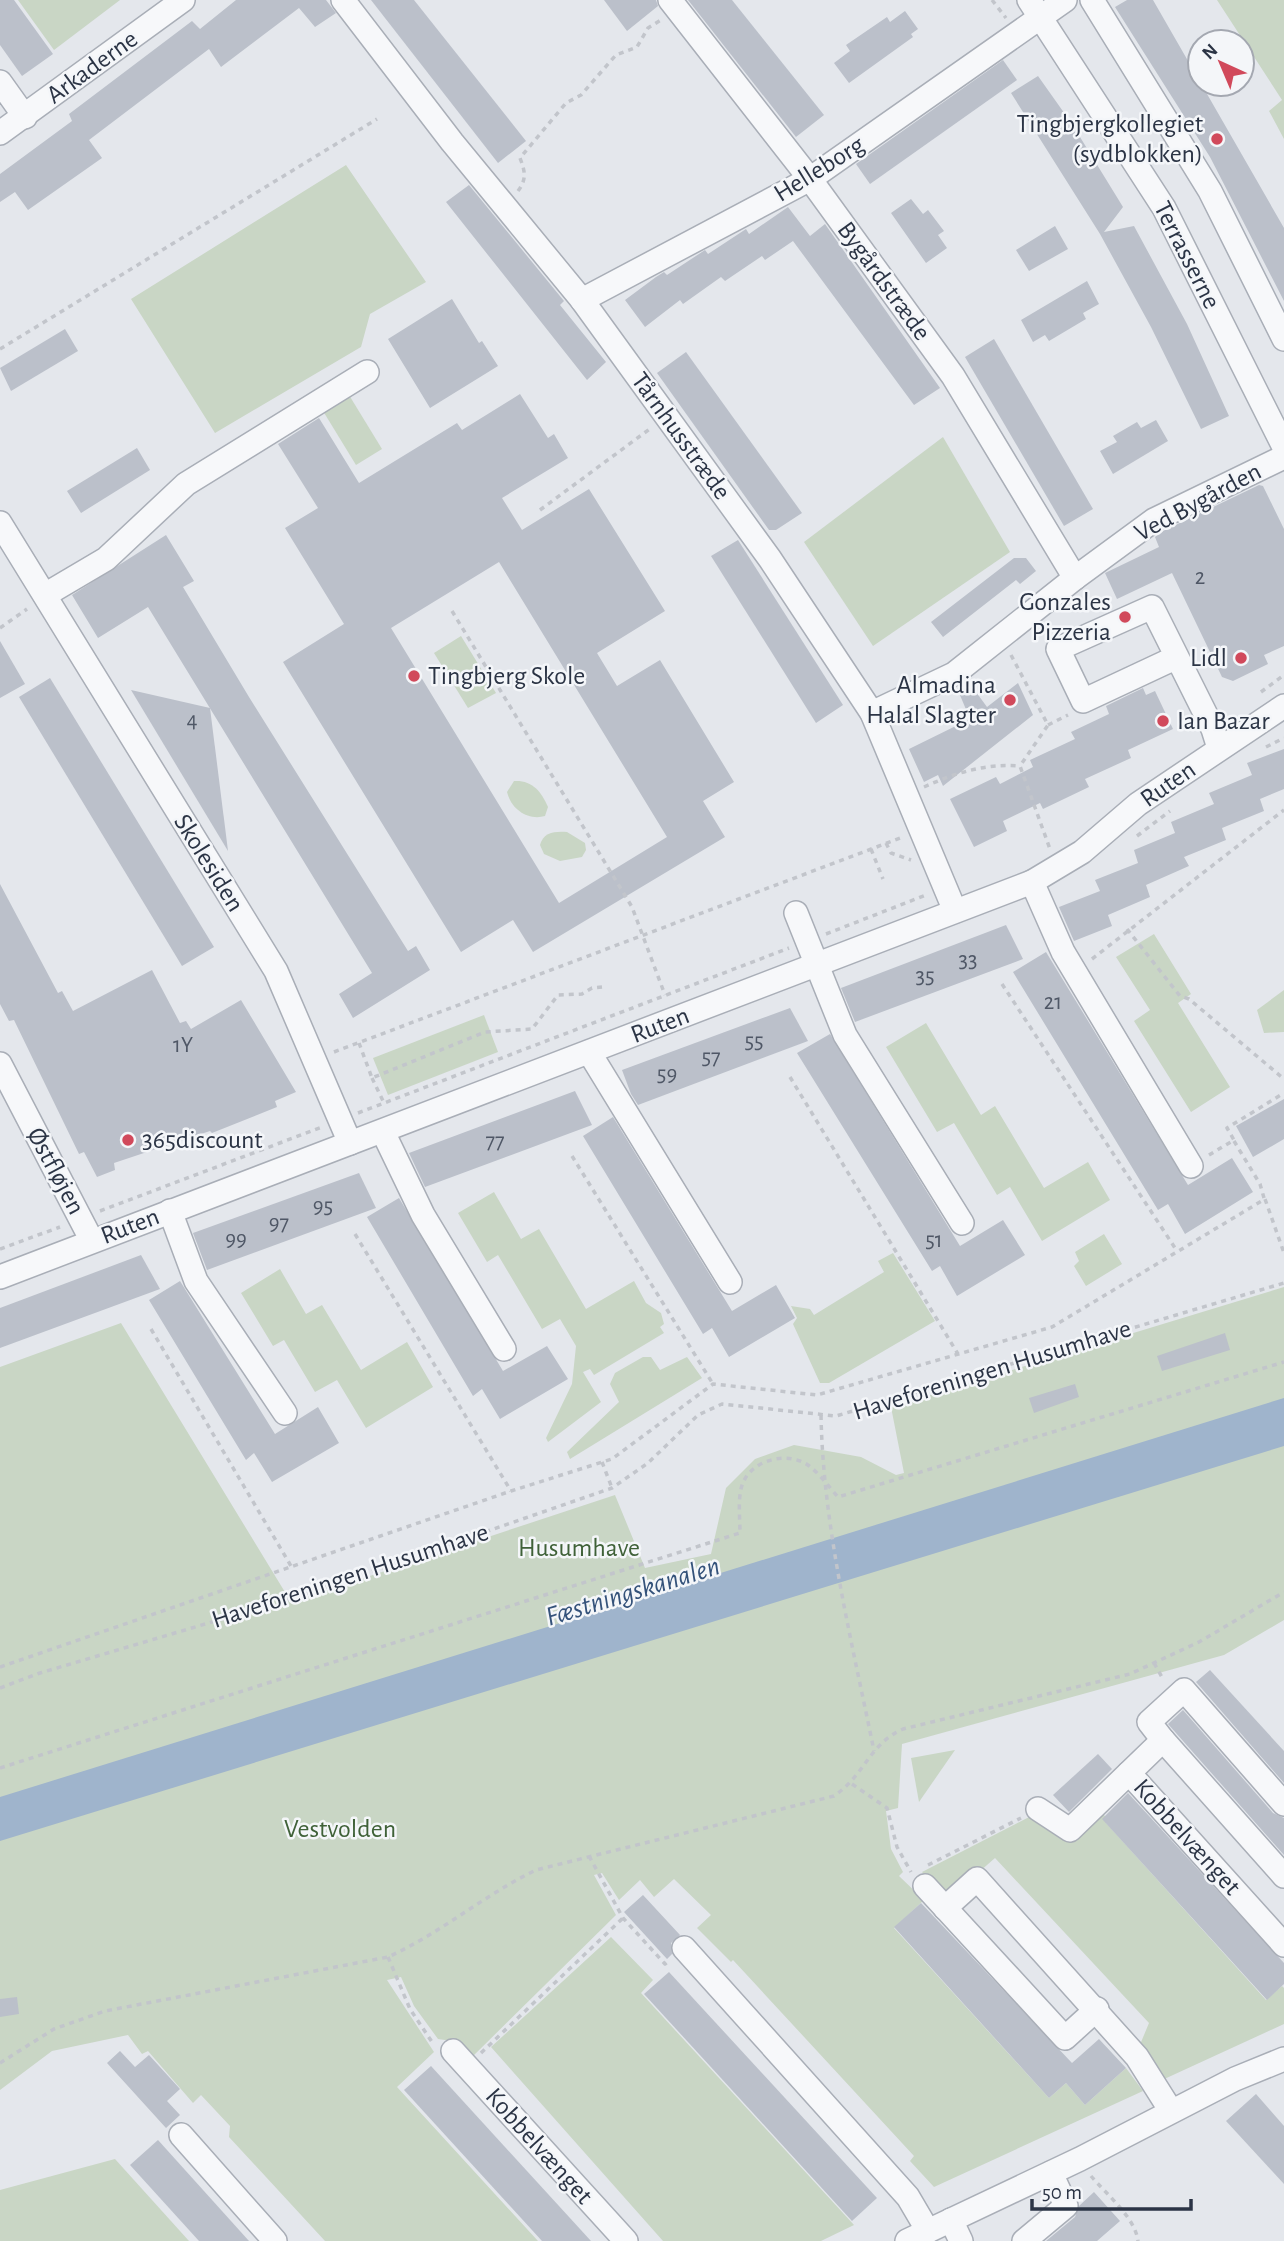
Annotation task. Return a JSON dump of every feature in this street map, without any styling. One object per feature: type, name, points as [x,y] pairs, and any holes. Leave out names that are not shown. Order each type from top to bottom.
[{"type":"street","name":"Arkaderne","points":[[0,133],[183,0]]},
{"type":"street","name":"Tårnhusstræde","points":[[343,0],[506,208],[582,300],[770,559],[872,713],[955,911]]},
{"type":"street","name":"Helleborg","points":[[582,300],[810,179],[1036,8],[1065,0]]},
{"type":"street","points":[[1091,0],[1210,191],[1284,339]]},
{"type":"street","name":"Bygårdstræde","points":[[674,5],[810,179],[953,376],[1074,578]]},
{"type":"street","name":"Terrasserne","points":[[1036,8],[1164,208],[1284,447]]},
{"type":"street","points":[[0,82],[25,117]]},
{"type":"street","points":[[45,595],[106,559],[186,484],[367,372]]},
{"type":"street","name":"Ved Bygården","points":[[872,713],[954,674],[1074,578],[1154,520],[1284,457]]},
{"type":"street","name":"Skolesiden","points":[[0,523],[276,971],[350,1143]]},
{"type":"street","points":[[1177,657],[1083,701],[1058,649],[1152,607],[1177,657],[1213,729],[1219,748]]},
{"type":"street","name":"Ruten","points":[[0,1277],[817,967],[1032,882],[1082,852],[1138,804],[1284,706]]},
{"type":"street","points":[[1032,882],[1063,952],[1191,1166]]},
{"type":"street","points":[[796,913],[845,1035],[962,1223]]},
{"type":"street","points":[[589,1052],[730,1282]]},
{"type":"street","name":"Østfløjen","points":[[0,1064],[92,1241]]},
{"type":"street","points":[[383,1132],[422,1215],[504,1349]]},
{"type":"street","points":[[170,1211],[196,1281],[285,1413]]},
{"type":"street","points":[[1163,1740],[1149,1722],[1184,1690],[1284,1804]]},
{"type":"street","name":"Kobbelvænget","points":[[1281,1866],[1163,1740],[1129,1773],[1284,1945]]},
{"type":"street","points":[[1038,1809],[1070,1830],[1129,1773]]},
{"type":"street","points":[[945,1908],[977,1879],[1097,2009],[1137,2057],[1171,2111]]},
{"type":"street","points":[[918,1880],[1065,2038],[1097,2009]]},
{"type":"street","points":[[684,1948],[908,2197],[917,2236],[956,2231],[1051,2173],[1171,2111],[1284,2059]]},
{"type":"street","name":"Kobbelvænget","points":[[460,2059],[626,2241]]},
{"type":"street","points":[[181,2135],[275,2241]]},
{"type":"street","points":[[1024,2241],[1066,2206],[1051,2173]]},
{"type":"path","points":[[506,208],[525,182],[525,170],[520,158],[566,103],[581,95],[616,55],[637,47],[648,28],[674,5]]},
{"type":"path","points":[[0,349],[377,119]]},
{"type":"path","points":[[540,510],[667,416]]},
{"type":"path","points":[[0,628],[45,595]]},
{"type":"path","points":[[452,611],[632,907],[675,1020]]},
{"type":"path","points":[[1002,636],[1048,725],[1020,766]]},
{"type":"path","points":[[906,795],[954,773],[1000,764],[1020,766]]},
{"type":"path","points":[[1020,766],[1050,851]]},
{"type":"path","points":[[1076,973],[1126,929],[1284,810]]},
{"type":"path","points":[[316,1059],[921,830]]},
{"type":"path","points":[[871,849],[883,879]]},
{"type":"path","points":[[1126,929],[1180,996],[1189,999],[1284,1079]]},
{"type":"path","points":[[1002,984],[1177,1251]]},
{"type":"path","points":[[372,1078],[485,1032],[532,1029],[558,995],[582,994],[592,988],[602,987]]},
{"type":"path","points":[[359,1043],[384,1103]]},
{"type":"path","points":[[790,1077],[958,1354]]},
{"type":"path","points":[[1284,1093],[1227,1128],[1260,1184],[1284,1253]]},
{"type":"path","points":[[1191,1166],[1233,1139]]},
{"type":"path","points":[[572,1156],[713,1384]]},
{"type":"path","points":[[0,1667],[511,1490],[612,1459],[713,1384],[817,1395],[1052,1327],[1265,1199]]},
{"type":"path","points":[[355,1234],[511,1490]]},
{"type":"path","name":"Haveforeningen Husumhave","points":[[0,1688],[40,1673],[303,1595],[612,1488],[648,1463],[698,1415],[722,1404],[836,1416],[1284,1283]]},
{"type":"path","points":[[151,1329],[291,1566]]},
{"type":"path","points":[[0,1768],[740,1533],[741,1488],[747,1475],[758,1465],[775,1458],[791,1459],[807,1465],[838,1497],[1284,1362]]},
{"type":"path","points":[[821,1415],[824,1482],[874,1751]]},
{"type":"path","points":[[602,1462],[612,1488]]},
{"type":"path","points":[[0,2063],[54,2029],[106,2011],[388,1957],[427,1939],[498,1888],[536,1870],[834,1796],[852,1784],[884,1738],[903,1729],[1130,1674],[1199,1643],[1284,1592]]},
{"type":"path","points":[[852,1784],[887,1808],[897,1847],[918,1880],[1038,1809]]},
{"type":"path","points":[[589,1856],[622,1918],[664,1964],[684,1948]]},
{"type":"path","points":[[388,1957],[410,2009],[433,2045],[460,2059],[622,1918]]},
{"type":"path","points":[[1080,2159],[1117,2205],[1138,2235],[1138,2241]]},
{"type":"green space","points":[[18,0],[120,0],[54,50]]},
{"type":"green space","points":[[1217,0],[1284,0],[1284,139],[1269,111],[1282,100],[1256,60],[1256,28],[1235,28]]},
{"type":"green space","points":[[346,165],[426,282],[370,314],[361,347],[215,433],[131,299]]},
{"type":"green space","points":[[349,395],[382,449],[356,465],[323,411]]},
{"type":"green space","points":[[943,437],[1010,552],[873,646],[804,542]]},
{"type":"green space","points":[[461,636],[496,693],[468,708],[434,653]]},
{"type":"green space","points":[[514,781],[526,782],[539,791],[548,807],[545,816],[532,817],[512,804],[507,792]]},
{"type":"green space","points":[[554,832],[567,832],[585,843],[586,850],[582,857],[560,861],[544,854],[540,845],[544,837]]},
{"type":"green space","points":[[1154,934],[1191,994],[1178,1003],[1230,1087],[1191,1112],[1134,1021],[1150,1010],[1116,957]]},
{"type":"green space","points":[[1284,990],[1284,1032],[1264,1033],[1257,1010]]},
{"type":"green space","points":[[484,1015],[498,1052],[388,1095],[373,1058]]},
{"type":"green space","points":[[926,1023],[981,1115],[995,1106],[1044,1188],[1088,1162],[1110,1200],[1042,1241],[1010,1187],[997,1195],[954,1123],[937,1132],[886,1047]]},
{"type":"green space","points":[[494,1192],[521,1239],[539,1229],[586,1309],[634,1281],[646,1303],[661,1313],[664,1324],[660,1327],[664,1333],[594,1375],[590,1369],[583,1372],[601,1402],[548,1442],[546,1438],[572,1384],[576,1346],[560,1319],[542,1329],[498,1255],[487,1262],[458,1213]]},
{"type":"green space","points":[[1104,1234],[1122,1264],[1086,1286],[1074,1266],[1079,1261],[1075,1252]]},
{"type":"green space","points":[[893,1253],[935,1321],[829,1383],[820,1383],[793,1324],[797,1318],[791,1306],[810,1309],[814,1315],[884,1272],[878,1261]]},
{"type":"green space","points":[[280,1269],[306,1314],[322,1305],[361,1370],[407,1342],[433,1387],[366,1428],[337,1380],[315,1392],[284,1340],[273,1346],[241,1293]]},
{"type":"green space","points":[[1284,1287],[1284,1620],[1224,1655],[902,1744],[898,1808],[886,1811],[891,1849],[903,1872],[899,1876],[924,1900],[894,1928],[1049,2098],[1066,2083],[1085,2105],[1126,2068],[1143,2091],[934,2187],[910,2161],[914,2156],[733,1960],[731,1962],[697,1928],[711,1915],[674,1879],[654,1897],[640,1880],[619,1900],[602,1873],[594,1875],[616,1915],[468,2061],[452,2041],[438,2039],[414,2006],[401,1977],[387,1980],[434,2052],[397,2087],[538,2241],[325,2241],[229,2137],[230,2126],[201,2095],[193,2103],[148,2051],[142,2054],[128,2035],[52,2051],[0,2090],[0,1367],[121,1323],[291,1602],[615,1495],[645,1568],[711,1554],[726,1488],[755,1459],[794,1445],[861,1457],[896,1475],[904,1473],[891,1407]]},
{"type":"green space","points":[[643,1357],[651,1357],[660,1370],[687,1357],[702,1378],[570,1459],[567,1452],[619,1402],[610,1384],[615,1373]]},
{"type":"green space","points":[[955,1750],[919,1802],[911,1758]]},
{"type":"green space","points":[[1037,1813],[1044,1820],[1102,1813],[1109,1820],[1106,1823],[1266,2000],[1282,1986],[1284,1988],[1284,2024],[1160,2081],[1139,2047],[1149,2023],[995,1858],[947,1900],[922,1872]]},
{"type":"green space","points":[[611,1937],[653,1980],[641,1993],[854,2225],[821,2241],[663,2241],[491,2047]]},
{"type":"green space","points":[[115,2159],[189,2241],[0,2241],[0,2190]]},
{"type":"water","points":[[1284,1398],[1284,1446],[0,1841],[0,1797]]},
{"type":"building","points":[[0,0],[14,0],[53,54],[22,76],[0,45]]},
{"type":"building","points":[[236,0],[326,0],[336,13],[315,27],[299,8],[221,67],[209,49],[89,140],[102,158],[28,210],[15,192],[0,202],[0,174],[72,121],[69,114],[192,21],[200,29]]},
{"type":"building","points":[[371,0],[414,0],[526,141],[498,163]]},
{"type":"building","points":[[604,0],[656,0],[658,6],[627,31]]},
{"type":"building","points":[[688,0],[732,0],[824,115],[796,137]]},
{"type":"building","name":"Tingbjergkollegiet (sydblokken)","points":[[1127,0],[1153,0],[1186,57],[1186,98],[1209,98],[1284,228],[1284,301],[1210,157],[1115,7]]},
{"type":"building","points":[[905,11],[918,29],[911,34],[913,37],[849,83],[834,63],[850,51],[846,45],[887,17],[890,22]]},
{"type":"building","points":[[1003,60],[1017,80],[870,184],[856,164]]},
{"type":"building","points":[[1038,76],[1072,124],[1123,207],[1104,232],[1134,226],[1187,324],[1229,416],[1201,429],[1151,327],[1100,234],[1011,93]]},
{"type":"building","points":[[469,185],[564,301],[560,305],[606,362],[587,380],[446,202]]},
{"type":"building","points":[[911,199],[923,214],[928,210],[944,231],[938,235],[947,248],[926,263],[891,213]]},
{"type":"building","points":[[788,207],[810,236],[825,224],[940,388],[914,405],[793,241],[765,260],[762,256],[725,281],[721,277],[683,304],[680,300],[645,327],[625,300],[664,272],[667,275],[705,250],[708,254],[746,229],[749,234]]},
{"type":"building","points":[[1055,226],[1068,249],[1029,271],[1016,250]]},
{"type":"building","points":[[1087,281],[1099,304],[1083,313],[1086,319],[1049,341],[1045,335],[1033,342],[1021,320]]},
{"type":"building","points":[[452,299],[479,343],[482,341],[498,366],[430,408],[388,339]]},
{"type":"building","points":[[65,329],[78,351],[11,391],[0,368]]},
{"type":"building","points":[[994,339],[1093,509],[1064,526],[965,357]]},
{"type":"building","points":[[686,352],[802,513],[776,530],[769,530],[657,373]]},
{"type":"building","points":[[520,394],[548,438],[554,434],[568,458],[502,498],[522,530],[589,489],[665,611],[597,653],[617,686],[660,660],[734,782],[703,801],[725,837],[533,952],[513,920],[461,952],[283,662],[344,624],[285,528],[318,508],[278,444],[319,418],[359,483],[457,423],[462,430]],"holes":[[[499,562],[667,837],[559,903],[391,628]]]},
{"type":"building","points":[[1156,420],[1168,441],[1113,474],[1100,451],[1117,442],[1113,436],[1137,422],[1141,428]]},
{"type":"building","points":[[137,448],[150,470],[81,513],[67,491]]},
{"type":"building","points":[[1259,485],[1263,486],[1284,529],[1284,646],[1264,655],[1268,664],[1233,681],[1222,677],[1172,573],[1117,599],[1105,573],[1159,547],[1155,537],[1161,532]]},
{"type":"building","points":[[166,535],[194,581],[183,587],[249,697],[408,951],[416,946],[430,970],[353,1018],[339,994],[372,973],[148,607],[98,638],[72,595]]},
{"type":"building","points":[[738,540],[843,705],[816,723],[711,556]]},
{"type":"building","points":[[1014,558],[1026,558],[1036,571],[1020,584],[1016,580],[943,637],[931,622]]},
{"type":"building","points":[[0,641],[25,684],[0,698]]},
{"type":"building","points":[[50,678],[214,947],[182,966],[19,697]]},
{"type":"building","points":[[968,681],[987,707],[1018,683],[1033,715],[943,786],[938,775],[924,782],[909,749],[970,719],[957,688]]},
{"type":"building","points":[[1143,688],[1146,695],[1155,691],[1173,729],[1128,750],[1131,758],[1085,779],[1089,787],[1043,809],[1040,803],[1003,821],[1007,831],[974,847],[950,799],[996,777],[1000,784],[1033,767],[1030,760],[1075,739],[1071,732],[1109,714],[1106,706]]},
{"type":"building","points":[[131,690],[210,708],[228,851]]},
{"type":"building","points":[[1284,749],[1284,789],[1260,799],[1264,811],[1222,828],[1226,840],[1184,857],[1189,866],[1146,885],[1150,897],[1108,915],[1112,926],[1074,941],[1059,907],[1100,891],[1095,880],[1138,863],[1134,850],[1175,833],[1171,822],[1214,804],[1209,793],[1252,775],[1247,763]]},
{"type":"building","points":[[0,884],[58,993],[62,991],[73,1011],[152,970],[180,1023],[186,1021],[191,1029],[241,1000],[296,1092],[275,1101],[277,1107],[212,1133],[210,1131],[114,1163],[115,1170],[97,1177],[84,1152],[79,1154],[14,1020],[9,1021],[0,1004]]},
{"type":"building","points":[[1006,925],[1023,959],[855,1022],[841,988]]},
{"type":"building","points":[[1046,952],[1188,1185],[1232,1158],[1253,1192],[1185,1234],[1168,1204],[1158,1210],[1013,972]]},
{"type":"building","points":[[790,1008],[808,1041],[638,1105],[631,1094],[622,1070]]},
{"type":"building","points":[[830,1034],[960,1246],[1003,1220],[1025,1255],[957,1296],[940,1266],[932,1271],[797,1053]]},
{"type":"building","points":[[575,1091],[592,1125],[425,1187],[409,1153]]},
{"type":"building","points":[[1284,1099],[1284,1139],[1253,1157],[1236,1126]]},
{"type":"building","points":[[613,1117],[732,1311],[776,1285],[795,1318],[729,1357],[712,1328],[703,1334],[583,1136]]},
{"type":"building","points":[[359,1173],[376,1208],[207,1270],[193,1233]]},
{"type":"building","points":[[399,1198],[503,1371],[547,1346],[568,1379],[500,1419],[482,1389],[473,1396],[367,1217]]},
{"type":"building","points":[[141,1255],[160,1289],[0,1348],[0,1308]]},
{"type":"building","points":[[180,1281],[275,1434],[318,1407],[339,1443],[272,1482],[254,1453],[246,1460],[149,1300]]},
{"type":"building","points":[[1225,1333],[1230,1350],[1162,1371],[1157,1356]]},
{"type":"building","points":[[1075,1384],[1079,1397],[1034,1413],[1029,1398]]},
{"type":"building","points":[[1210,1670],[1284,1751],[1284,1783],[1196,1682]]},
{"type":"building","points":[[1183,1710],[1273,1813],[1284,1818],[1284,1855],[1168,1724]]},
{"type":"building","points":[[1098,1754],[1112,1769],[1069,1812],[1053,1795]]},
{"type":"building","points":[[1128,1793],[1284,1963],[1284,1984],[1267,2000],[1102,1819]]},
{"type":"building","points":[[643,1895],[680,1935],[671,1943],[672,1954],[667,1959],[624,1912]]},
{"type":"building","points":[[921,1903],[1072,2063],[1099,2039],[1126,2068],[1085,2105],[1066,2083],[1049,2098],[894,1927]]},
{"type":"building","points":[[669,1972],[877,2198],[852,2221],[644,1994]]},
{"type":"building","points":[[17,1997],[19,2014],[0,2017],[0,1999]]},
{"type":"building","points":[[120,2051],[135,2067],[149,2055],[180,2089],[167,2101],[180,2115],[166,2128],[107,2063]]},
{"type":"building","points":[[431,2066],[591,2241],[542,2241],[404,2090]]},
{"type":"building","points":[[1256,2094],[1284,2126],[1284,2184],[1226,2121]]},
{"type":"building","points":[[158,2140],[249,2241],[199,2241],[130,2165]]},
{"type":"building","points":[[1094,2192],[1120,2221],[1097,2241],[1046,2241],[1075,2217],[1079,2206]]},
{"type":"place","name":"Tingbjergkollegiet (sydblokken)","points":[[1217,139]]},
{"type":"place","name":"Gonzales Pizzeria","points":[[1125,617]]},
{"type":"place","name":"Lidl","points":[[1241,658]]},
{"type":"place","name":"Tingbjerg Skole","points":[[414,676]]},
{"type":"place","name":"Almadina Halal Slagter","points":[[1010,700]]},
{"type":"place","name":"Ian Bazar","points":[[1163,721]]},
{"type":"place","name":"365discount","points":[[128,1140]]},
{"type":"park label","name":"Husumhave","points":[[579,1548]]},
{"type":"park label","name":"Vestvolden","points":[[340,1829]]},
{"type":"water label","name":"Fæstningskanalen","points":[[633,1592]]}]
